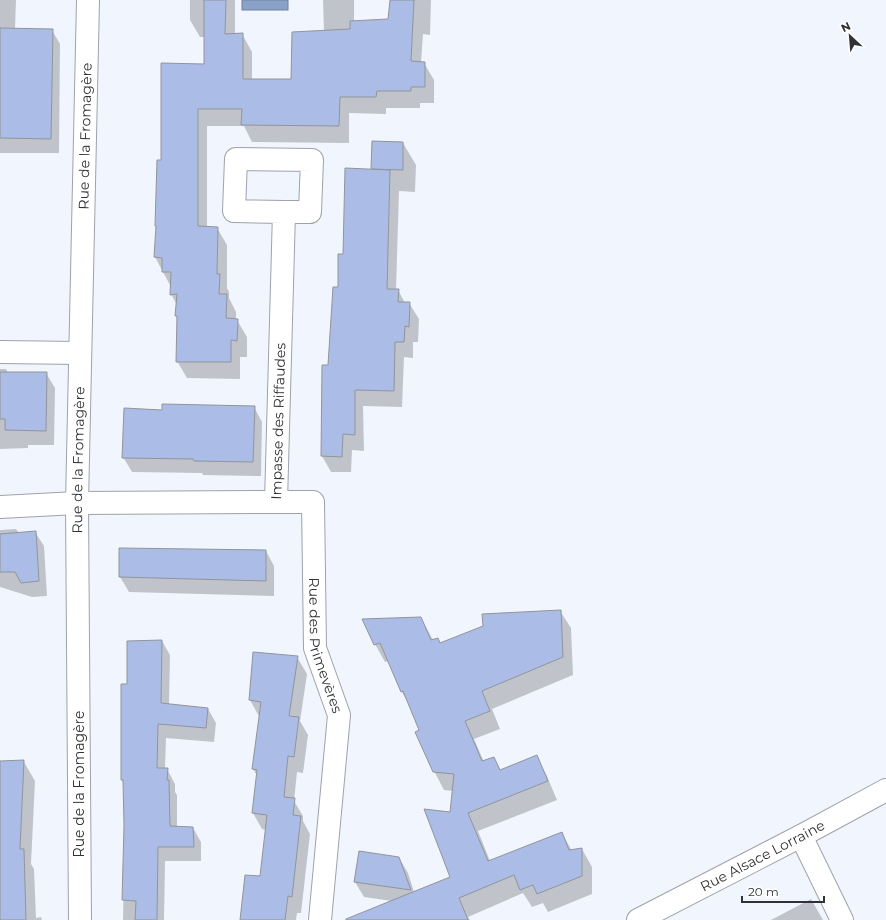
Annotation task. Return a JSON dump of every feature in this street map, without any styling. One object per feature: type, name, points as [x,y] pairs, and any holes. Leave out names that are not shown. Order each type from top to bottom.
[{"type":"street","name":"Rue de la Fromagère","points":[[80,920],[76,503],[88,0]]},
{"type":"street","name":"Impasse des Riffaudes","points":[[0,507],[76,503],[276,502],[284,212]]},
{"type":"street","points":[[0,352],[80,353]]},
{"type":"street","name":"Rue des Primevères","points":[[276,502],[313,502],[315,648],[339,715],[320,920]]},
{"type":"street","name":"Rue Alsace Lorraine","points":[[638,920],[801,836],[886,790]]},
{"type":"street","points":[[801,836],[842,920]]},
{"type":"water","points":[[242,0],[288,0],[288,10],[242,10]]},
{"type":"building","points":[[204,0],[226,0],[225,34],[243,33],[243,79],[291,79],[292,32],[350,29],[350,21],[388,19],[390,0],[414,0],[411,61],[425,62],[425,87],[411,87],[411,91],[377,91],[376,97],[340,97],[339,126],[241,125],[242,109],[198,109],[198,226],[218,227],[217,274],[220,274],[219,294],[227,294],[226,318],[238,319],[237,341],[231,340],[231,362],[176,362],[177,316],[175,316],[177,294],[170,295],[171,272],[162,272],[162,258],[154,257],[157,160],[161,160],[161,63],[204,64]]},
{"type":"building","points":[[0,28],[53,29],[51,139],[0,138]]},
{"type":"building","points":[[372,141],[403,142],[403,170],[371,169]]},
{"type":"building","points":[[345,168],[390,170],[387,289],[399,289],[398,302],[410,302],[409,327],[405,326],[404,342],[395,342],[394,391],[355,390],[355,435],[343,434],[342,457],[321,456],[322,365],[328,365],[333,287],[338,287],[338,254],[343,254]]},
{"type":"building","points":[[0,372],[47,372],[46,431],[5,430],[5,419],[0,419]]},
{"type":"building","points":[[162,404],[255,406],[253,462],[122,458],[124,408],[162,410]]},
{"type":"building","points":[[36,531],[39,581],[21,583],[15,572],[0,572],[0,534]]},
{"type":"building","points":[[119,548],[266,550],[266,581],[119,577]]},
{"type":"building","points":[[561,610],[563,657],[482,691],[490,711],[465,721],[482,761],[494,757],[500,770],[537,755],[548,781],[468,813],[488,861],[562,832],[569,850],[582,848],[582,876],[537,894],[533,885],[520,890],[514,875],[459,898],[468,920],[346,920],[450,877],[424,809],[450,812],[454,774],[433,772],[415,732],[419,730],[403,691],[401,692],[380,643],[374,645],[362,619],[421,617],[431,640],[438,638],[440,643],[483,626],[482,614]]},
{"type":"building","points":[[162,640],[161,703],[208,708],[206,728],[158,724],[157,768],[168,768],[167,780],[169,780],[170,826],[193,827],[194,847],[158,847],[157,920],[135,920],[136,901],[122,900],[124,826],[123,780],[121,780],[121,684],[127,684],[127,641]]},
{"type":"building","points":[[253,652],[298,656],[289,716],[299,717],[294,757],[288,756],[284,797],[295,798],[293,815],[301,816],[292,897],[288,896],[285,920],[240,920],[245,875],[260,876],[267,815],[252,813],[257,770],[252,769],[261,702],[249,700]]},
{"type":"building","points":[[24,760],[20,849],[24,849],[26,920],[0,920],[0,761]]},
{"type":"building","points":[[359,851],[399,857],[411,890],[354,882]]}]
